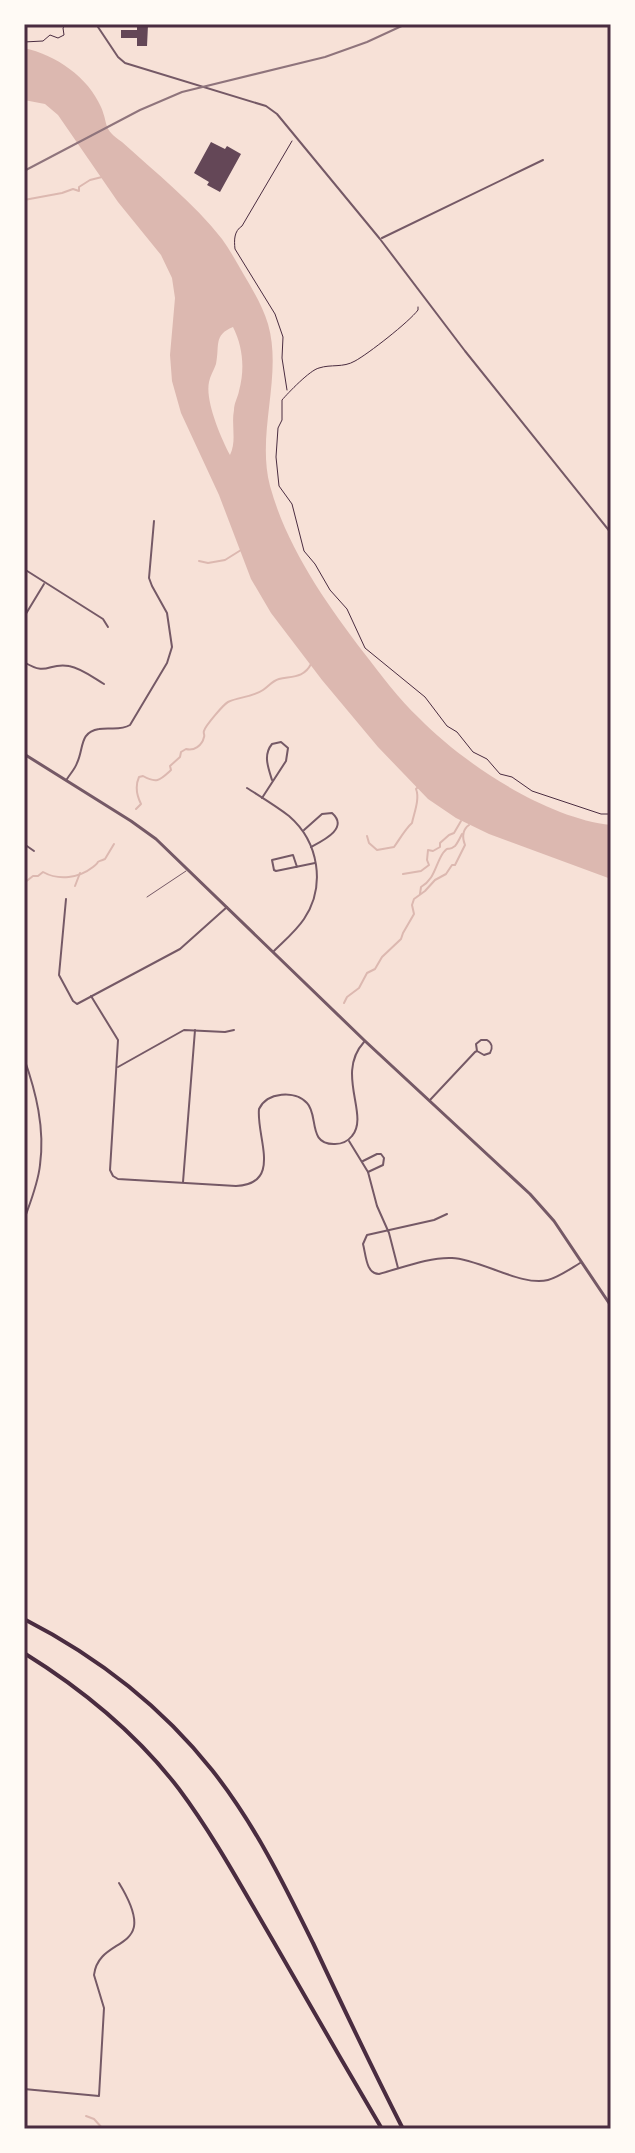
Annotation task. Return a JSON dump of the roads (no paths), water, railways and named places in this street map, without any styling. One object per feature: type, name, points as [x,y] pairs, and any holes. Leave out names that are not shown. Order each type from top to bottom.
[{"type":"highway","points":[[24,1619],[70,1644],[128,1687],[166,1719],[211,1768],[245,1815],[277,1870],[403,2129]]},
{"type":"highway","points":[[24,1653],[102,1709],[152,1758],[179,1790],[218,1847],[382,2129]]},
{"type":"street","points":[[96,24],[125,63],[266,106],[277,114],[380,239],[611,533]]},
{"type":"street","points":[[380,239],[543,160]]},
{"type":"street","points":[[66,780],[78,762],[85,735],[95,730],[121,729],[130,725],[170,658],[172,640],[167,613],[149,578],[154,521]]},
{"type":"street","points":[[24,569],[103,619],[108,627]]},
{"type":"street","points":[[24,617],[45,583]]},
{"type":"street","points":[[24,662],[42,670],[71,666],[104,684]]},
{"type":"street","points":[[262,798],[287,757],[288,748],[284,743],[270,745],[267,752],[272,780]]},
{"type":"street","points":[[24,754],[145,830],[188,869],[542,1207],[611,1306]]},
{"type":"street","points":[[247,788],[289,816],[303,831],[316,863],[316,888],[308,911],[273,952]]},
{"type":"street","points":[[303,831],[324,814],[332,813],[337,819],[336,830],[311,847]]},
{"type":"street","points":[[24,844],[34,851]]},
{"type":"street","points":[[297,867],[293,855],[272,860],[275,871],[297,867],[316,863]]},
{"type":"street","points":[[66,899],[60,978],[75,1003],[180,949],[227,907]]},
{"type":"street","points":[[91,996],[118,1037],[110,1170],[111,1175],[118,1179],[248,1184],[263,1169],[265,1159],[258,1113],[264,1101],[273,1095],[295,1097],[307,1102],[315,1130],[324,1141],[338,1144],[348,1140],[355,1132],[357,1122],[351,1068],[355,1054],[365,1041]]},
{"type":"street","points":[[183,1183],[195,1030]]},
{"type":"street","points":[[117,1067],[182,1031],[234,1030]]},
{"type":"street","points":[[429,1101],[477,1051]]},
{"type":"street","points":[[24,1058],[39,1109],[41,1154],[40,1169],[24,1220]]},
{"type":"street","points":[[348,1140],[368,1172],[398,1269]]},
{"type":"street","points":[[362,1161],[377,1154],[384,1158],[383,1165],[368,1172]]},
{"type":"street","points":[[447,1214],[434,1220],[369,1234],[363,1240],[371,1272],[376,1274],[441,1259],[458,1259],[542,1281],[554,1278],[582,1262]]},
{"type":"street","points":[[24,2089],[99,2096],[104,2008],[94,1970],[103,1957],[128,1938],[134,1919],[132,1907],[119,1883]]},
{"type":"lane","points":[[147,897],[188,869]]},
{"type":"waterway","points":[[24,200],[73,189],[79,191],[79,187],[90,180],[102,177]]},
{"type":"waterway","points":[[199,561],[225,560],[241,550]]},
{"type":"waterway","points":[[136,809],[141,804],[137,791],[139,777],[158,780],[164,776],[181,752],[200,745],[205,728],[226,704],[259,692],[277,680],[301,674],[311,664]]},
{"type":"waterway","points":[[367,836],[369,843],[377,850],[394,847],[412,823],[418,787]]},
{"type":"waterway","points":[[403,874],[421,871],[429,865],[428,850],[440,847],[440,843],[454,833],[461,821]]},
{"type":"waterway","points":[[344,1003],[359,988],[367,973],[375,969],[382,957],[401,939],[414,914],[414,899],[455,865],[465,845],[463,834],[469,825]]},
{"type":"waterway","points":[[420,894],[421,887],[432,876],[443,853],[455,846],[462,834]]},
{"type":"waterway","points":[[24,883],[43,872],[62,877],[82,874],[105,859],[114,844]]},
{"type":"waterway","points":[[75,886],[80,873]]},
{"type":"waterway","points":[[86,2116],[94,2119],[103,2129]]},
{"type":"railway","points":[[24,171],[140,110],[182,92],[325,57],[406,24]]}]
